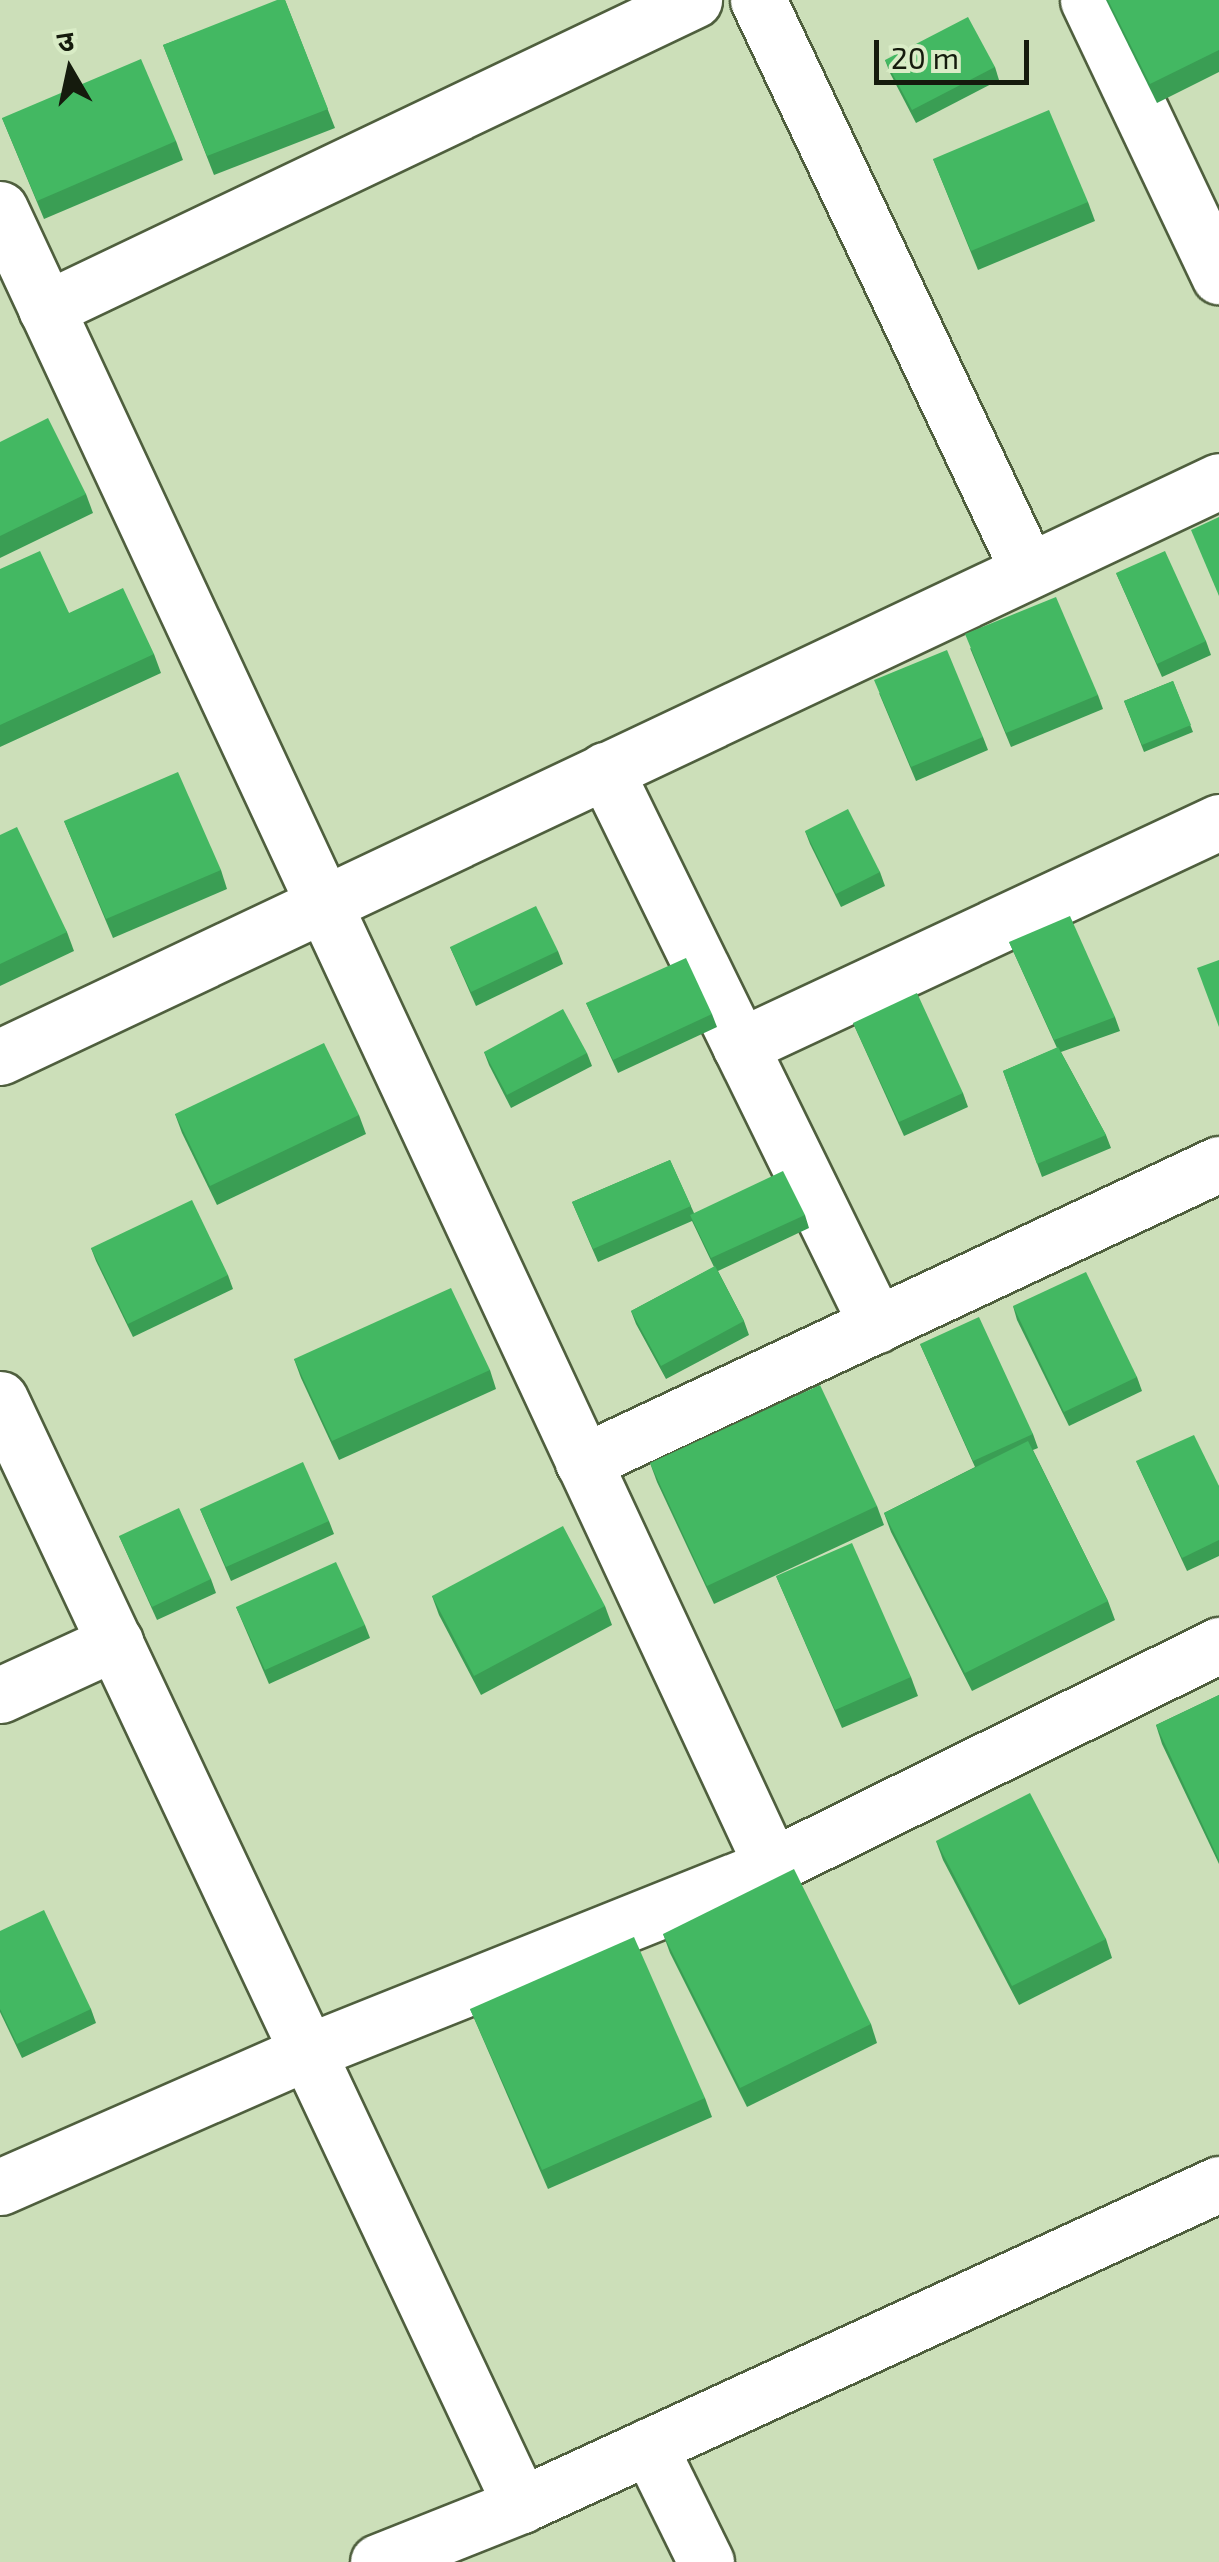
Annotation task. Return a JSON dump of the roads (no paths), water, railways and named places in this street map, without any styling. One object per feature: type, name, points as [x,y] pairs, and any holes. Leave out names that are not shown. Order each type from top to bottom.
[{"type":"street","points":[[46,309],[694,0]]},
{"type":"street","points":[[758,0],[1028,570]]},
{"type":"street","points":[[1088,0],[1219,276]]},
{"type":"street","points":[[0,209],[772,1866]]},
{"type":"street","points":[[0,1057],[1219,481]]},
{"type":"street","points":[[605,770],[876,1325]]},
{"type":"street","points":[[740,1046],[1219,822]]},
{"type":"street","points":[[584,1462],[1219,1164]]},
{"type":"street","points":[[0,1398],[312,2050],[522,2504]]},
{"type":"street","points":[[0,1695],[115,1642]]},
{"type":"street","points":[[0,2187],[312,2050],[772,1866],[1219,1644]]},
{"type":"street","points":[[378,2562],[522,2504],[1219,2184]]},
{"type":"street","points":[[648,2446],[706,2562]]}]
